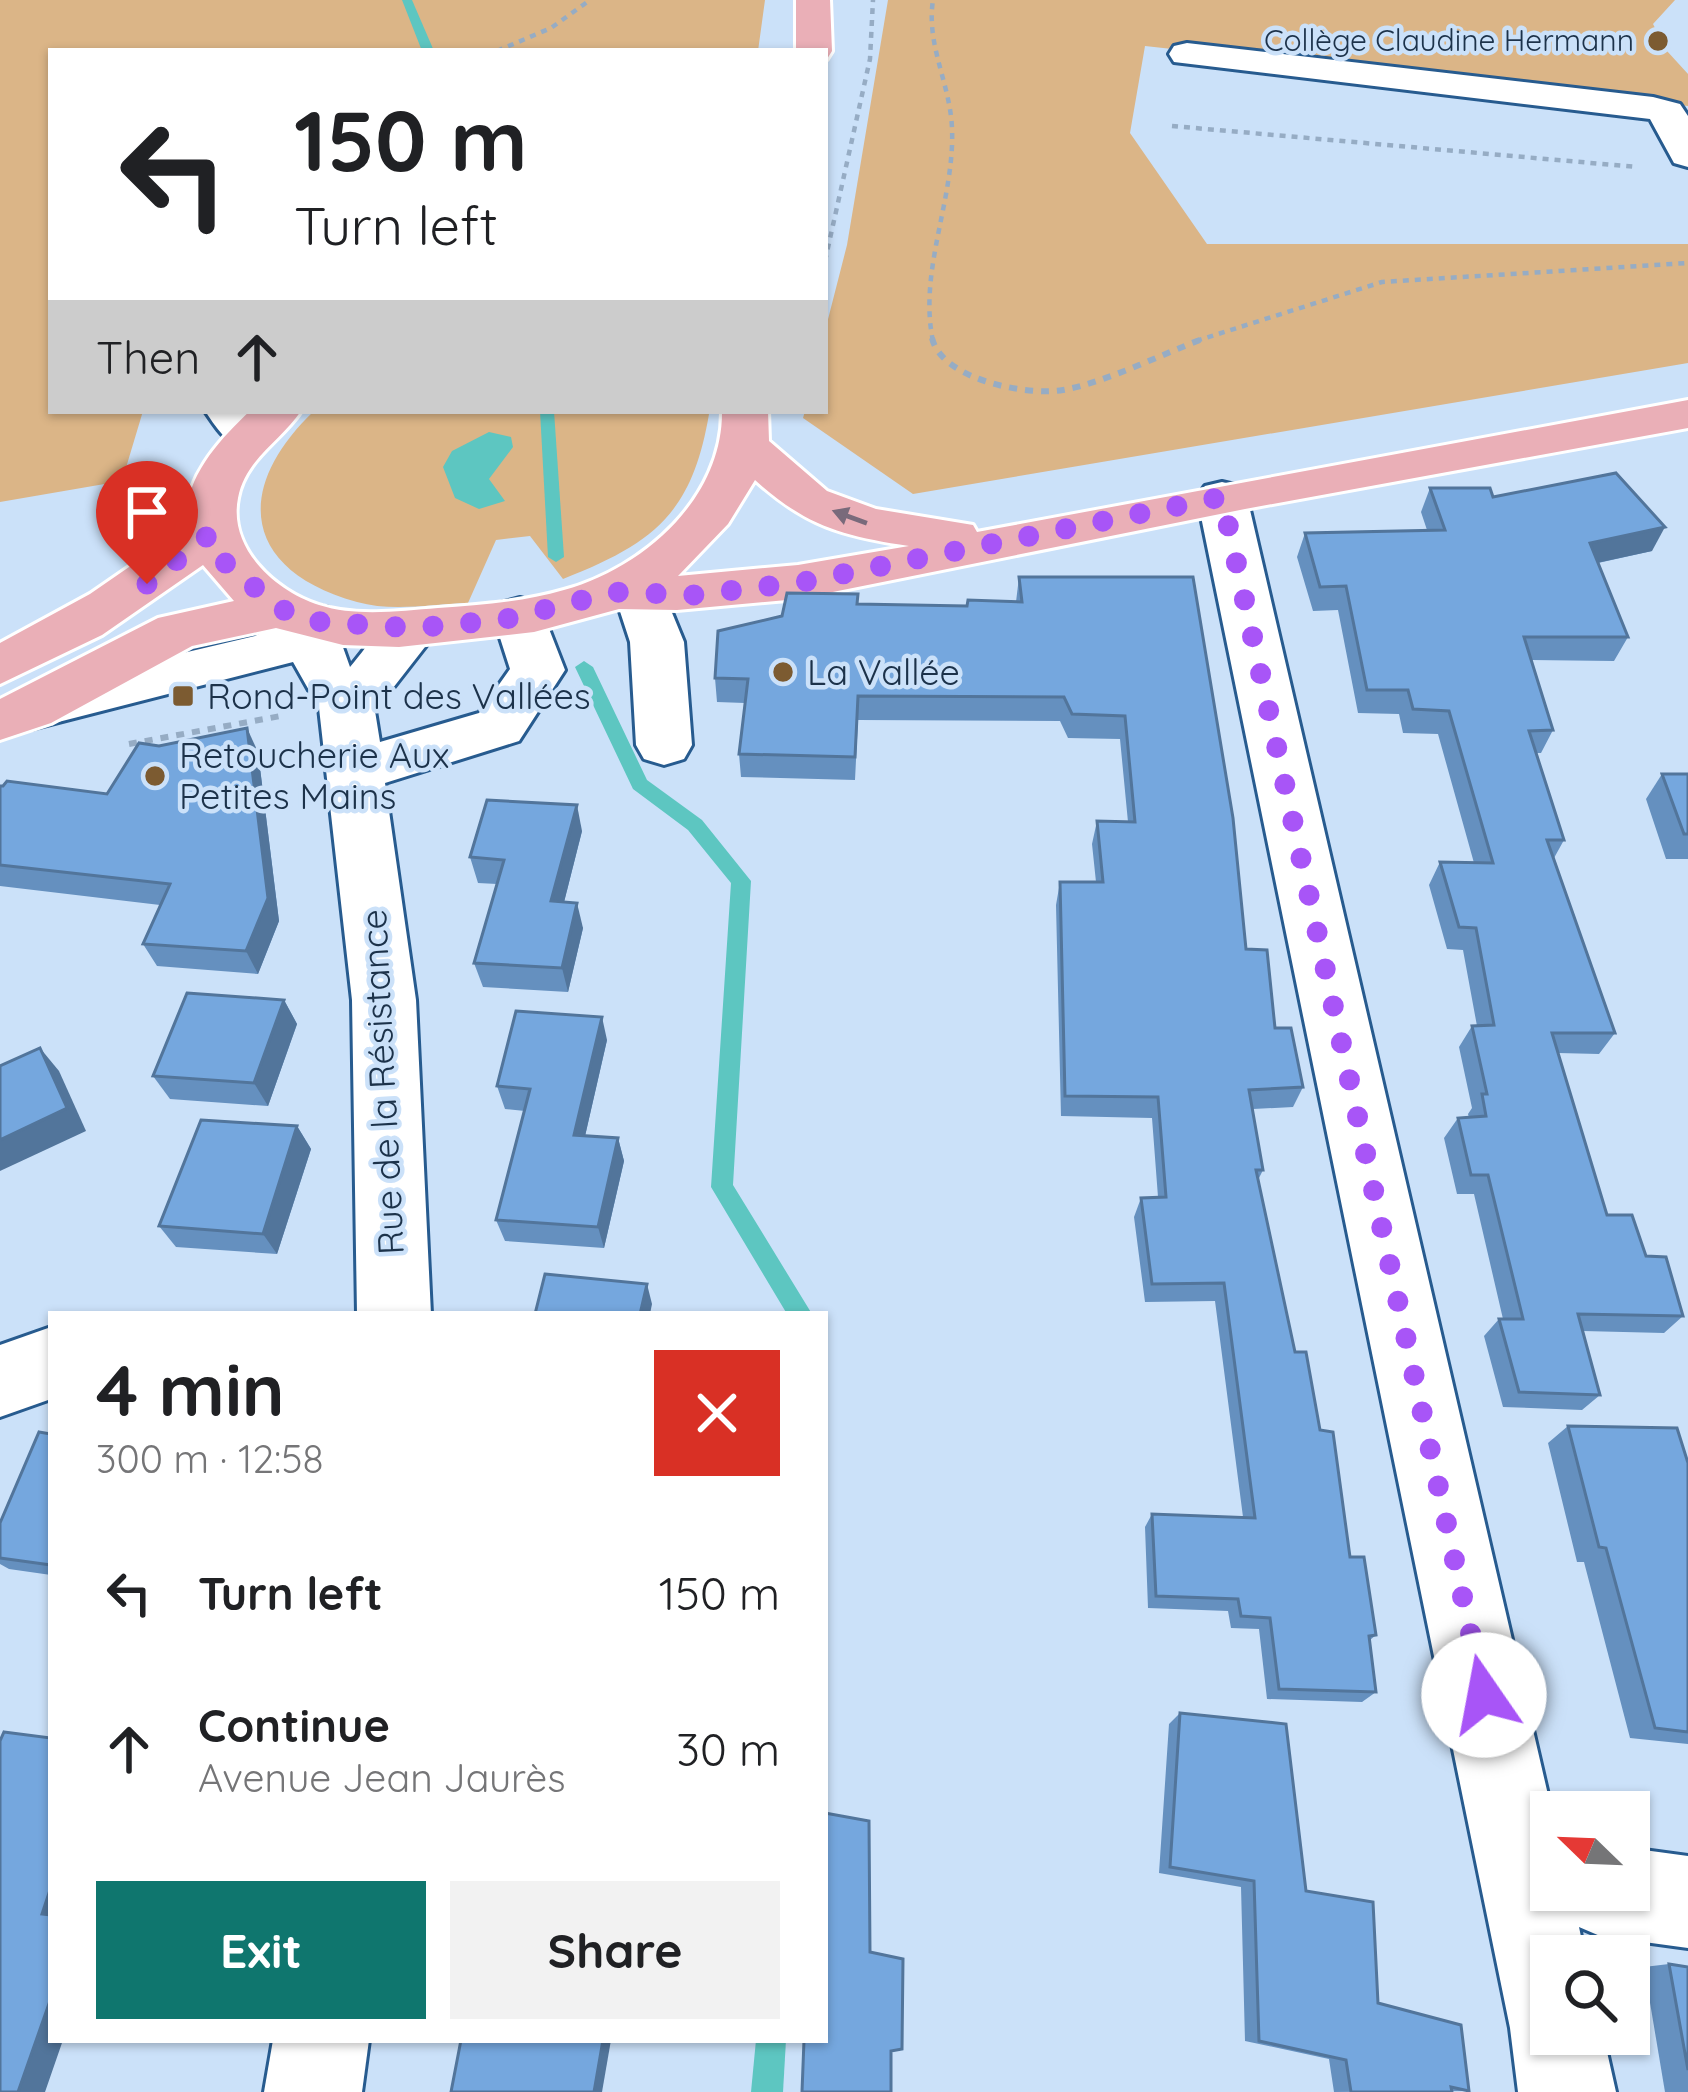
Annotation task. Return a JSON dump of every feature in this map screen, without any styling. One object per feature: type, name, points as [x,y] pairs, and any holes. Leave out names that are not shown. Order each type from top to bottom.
[{"type":"main road","points":[[813,0],[814,48]]},
{"type":"main road","points":[[252,419],[215,486],[210,534],[226,564],[296,615],[412,628],[520,616],[627,592],[759,589],[1222,497],[1688,414]]},
{"type":"main road","points":[[745,428],[809,502],[868,524],[1007,540]]},
{"type":"main road","points":[[627,592],[694,532],[725,491],[745,428]]},
{"type":"main road","points":[[10,698],[50,643],[147,584],[210,534]]},
{"type":"street","points":[[1187,54],[1653,108],[1666,112],[1688,155]]},
{"type":"street","points":[[1222,497],[1535,1791]]},
{"type":"street","points":[[627,592],[657,642],[664,746]]},
{"type":"street","points":[[10,698],[270,651],[297,638],[296,615]]},
{"type":"street","name":"Rue de la Résistance","points":[[296,615],[351,737],[384,1000],[394,1311]]},
{"type":"street","points":[[412,628],[351,737],[405,759],[499,728],[538,670],[520,616]]},
{"type":"street","points":[[0,1381],[48,1365]]},
{"type":"street","points":[[1650,1897],[1688,1902]]},
{"type":"street","points":[[313,2092],[321,2043]]},
{"type":"street","points":[[1559,2055],[1567,2092]]},
{"type":"path","points":[[504,48],[551,28],[590,0]]},
{"type":"path","points":[[828,248],[870,59],[873,0]]},
{"type":"path","points":[[933,0],[929,27],[952,122],[952,144],[929,323],[934,346],[957,370],[972,376],[1004,387],[1062,390],[1247,323],[1382,282],[1688,262]]},
{"type":"path","points":[[1172,126],[1640,168]]},
{"type":"shaded area","points":[[0,0],[765,0],[758,48],[48,48],[48,414],[142,414],[122,481],[0,502]]},
{"type":"shaded area","points":[[888,0],[1675,0],[1653,24],[1667,51],[1688,74],[1688,106],[1145,46],[1130,133],[1207,244],[1688,244],[1688,363],[913,494],[803,418],[804,414],[828,414],[828,319],[847,245]]},
{"type":"shaded area","points":[[311,414],[709,414],[692,477],[679,501],[645,537],[563,579],[530,536],[496,540],[468,603],[370,605],[319,588],[290,569],[272,548],[262,523],[262,497],[270,469]]},
{"type":"shaded area","points":[[489,432],[511,437],[513,447],[489,479],[505,501],[479,509],[455,498],[443,467],[452,451]]},
{"type":"building","points":[[1616,473],[1665,527],[1590,543],[1628,637],[1524,637],[1553,730],[1529,731],[1564,840],[1547,840],[1615,1033],[1552,1033],[1607,1215],[1632,1215],[1646,1256],[1666,1257],[1683,1316],[1578,1314],[1600,1395],[1519,1392],[1499,1319],[1523,1319],[1488,1175],[1471,1175],[1458,1118],[1486,1116],[1482,1094],[1487,1094],[1472,1026],[1494,1025],[1476,928],[1459,927],[1440,862],[1493,863],[1449,711],[1413,709],[1408,690],[1367,690],[1346,586],[1320,587],[1305,533],[1445,530],[1430,488],[1490,488],[1493,497]]},
{"type":"building","points":[[1019,577],[1193,577],[1233,818],[1246,949],[1267,950],[1275,1028],[1291,1028],[1303,1087],[1249,1090],[1263,1170],[1256,1170],[1295,1352],[1306,1352],[1320,1430],[1333,1432],[1350,1557],[1364,1557],[1376,1635],[1369,1636],[1376,1692],[1279,1689],[1270,1618],[1241,1616],[1238,1599],[1156,1596],[1152,1514],[1255,1518],[1224,1283],[1152,1284],[1141,1198],[1166,1197],[1158,1097],[1065,1096],[1060,882],[1103,882],[1097,821],[1135,822],[1125,716],[1072,714],[1064,697],[858,696],[855,757],[739,754],[748,679],[715,678],[718,631],[782,616],[787,593],[858,594],[857,604],[967,606],[968,600],[1022,602]]},
{"type":"building","points":[[247,728],[268,898],[246,951],[143,944],[170,884],[0,865],[0,786],[7,781],[107,794],[139,743],[159,746]]},
{"type":"building","points":[[1662,774],[1688,774],[1688,834],[1684,834]]},
{"type":"building","points":[[487,800],[577,805],[551,901],[577,903],[562,968],[474,963],[504,860],[470,857]]},
{"type":"building","points":[[187,993],[284,1000],[254,1083],[153,1076]]},
{"type":"building","points":[[516,1011],[602,1017],[574,1135],[618,1138],[598,1227],[496,1220],[530,1089],[497,1086]]},
{"type":"building","points":[[40,1048],[67,1108],[0,1140],[0,1066]]},
{"type":"building","points":[[201,1120],[297,1126],[263,1234],[159,1226]]},
{"type":"building","points":[[545,1274],[647,1284],[641,1311],[536,1311]]},
{"type":"building","points":[[1568,1426],[1677,1428],[1688,1463],[1688,1732],[1655,1728],[1606,1548],[1599,1547]]},
{"type":"building","points":[[39,1432],[48,1434],[48,1565],[0,1558],[0,1523]]},
{"type":"building","points":[[1180,1713],[1286,1724],[1306,1891],[1373,1902],[1378,2003],[1461,2025],[1469,2091],[1451,2087],[1452,2092],[1351,2092],[1346,2060],[1259,2041],[1254,1881],[1170,1867]]},
{"type":"building","points":[[4,1732],[48,1738],[48,1896],[42,1914],[48,1915],[48,2007],[18,2092],[0,2092],[0,1741]]},
{"type":"building","points":[[828,1814],[869,1821],[870,1952],[903,1959],[902,2049],[891,2051],[891,2092],[802,2092],[804,2043],[828,2043]]},
{"type":"building","points":[[1669,1964],[1688,1967],[1688,2070]]},
{"type":"building","points":[[460,2043],[602,2043],[594,2092],[451,2092]]},
{"type":"waterway","points":[[407,0],[427,48]]},
{"type":"waterway","points":[[547,414],[556,557]]},
{"type":"waterway","points":[[584,667],[640,784],[695,825],[741,881],[722,1187],[798,1311]]},
{"type":"waterway","points":[[767,2092],[771,2043]]},
{"type":"place","name":"Collège Claudine Hermann","points":[[1658,41]]},
{"type":"place","name":"La Vallée","points":[[783,672]]},
{"type":"place","name":"Rond-Point des Vallées","points":[[183,696]]},
{"type":"place","name":"Retoucherie Aux Petites Mains","points":[[155,776]]},
{"type":"route","points":[[147,584],[210,534],[226,564],[281,609],[310,621],[412,628],[502,620],[615,592],[693,595],[803,582],[1222,497],[1484,1695]]}]
